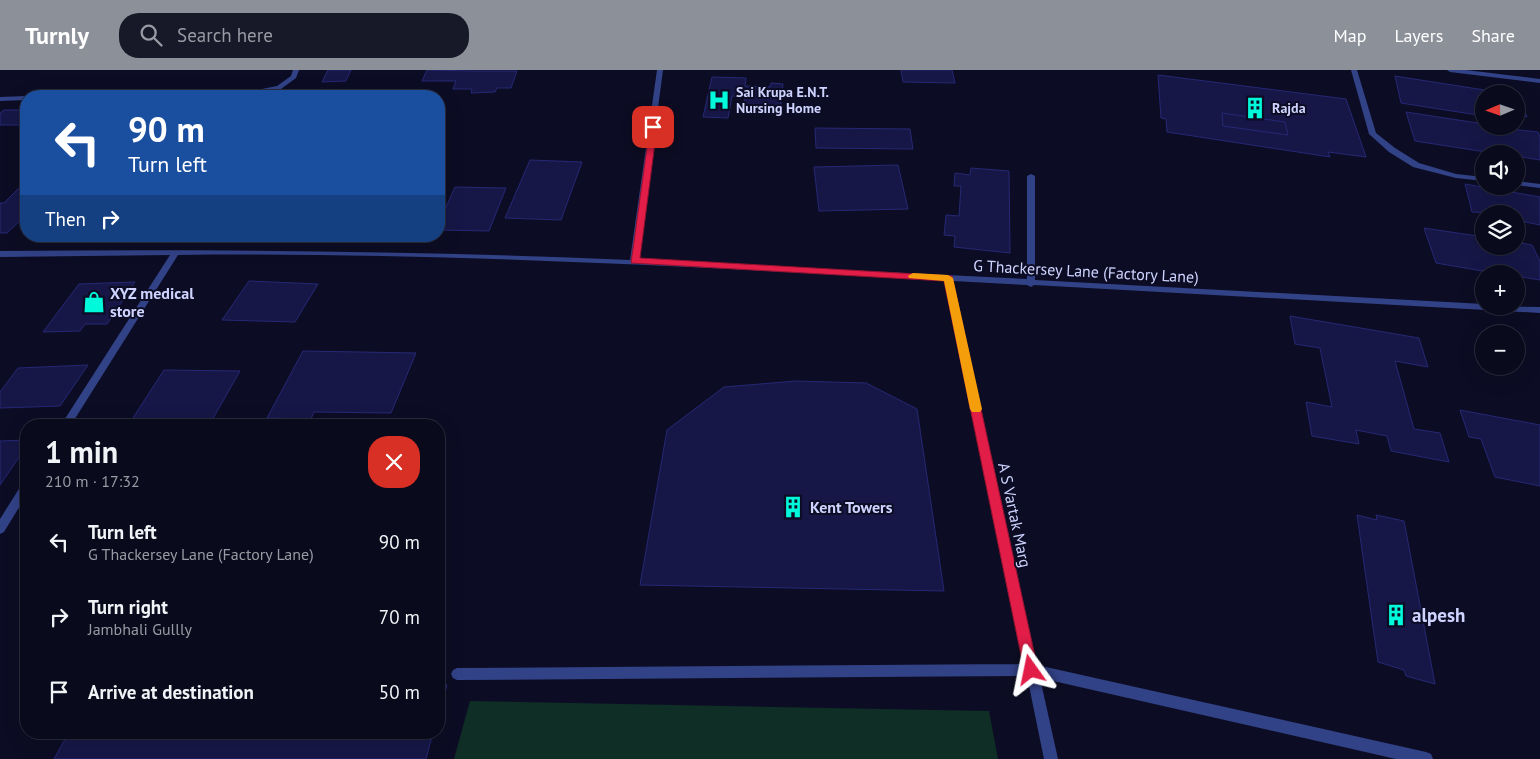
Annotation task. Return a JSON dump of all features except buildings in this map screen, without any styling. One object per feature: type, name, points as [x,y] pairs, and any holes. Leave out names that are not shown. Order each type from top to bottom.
[{"type":"street","points":[[266,90],[279,88],[294,77],[296,70]]},
{"type":"street","points":[[634,261],[660,70]]},
{"type":"street","points":[[1354,70],[1373,134],[1392,150],[1416,165],[1456,176],[1475,178]]},
{"type":"street","points":[[1450,70],[1540,81]]},
{"type":"street","points":[[0,99],[20,98]]},
{"type":"street","points":[[1031,176],[1031,284]]},
{"type":"street","points":[[1525,184],[1540,186]]},
{"type":"street","points":[[70,419],[176,252]]},
{"type":"street","name":"G Thackersey Lane (Factory Lane)","points":[[0,254],[176,252],[634,261],[1031,284],[1540,310]]},
{"type":"street","name":"A S Vartak Marg","points":[[948,278],[1051,759]]},
{"type":"street","points":[[0,528],[20,496]]},
{"type":"street","points":[[456,674],[1031,670],[1426,759]]},
{"type":"green space","points":[[470,701],[989,711],[998,759],[454,759]]},
{"type":"slow traffic","points":[[913,276],[948,278],[976,409]]},
{"type":"place","name":"Sai Krupa E.N.T. Nursing Home","points":[[719,100]]},
{"type":"place","name":"Rajda","points":[[1255,108]]},
{"type":"place","name":"XYZ medical store","points":[[94,302]]},
{"type":"place","name":"Kent Towers","points":[[793,507]]},
{"type":"place","name":"alpesh","points":[[1396,615]]},
{"type":"route","points":[[653,127],[634,261],[948,278],[1031,670]]}]
